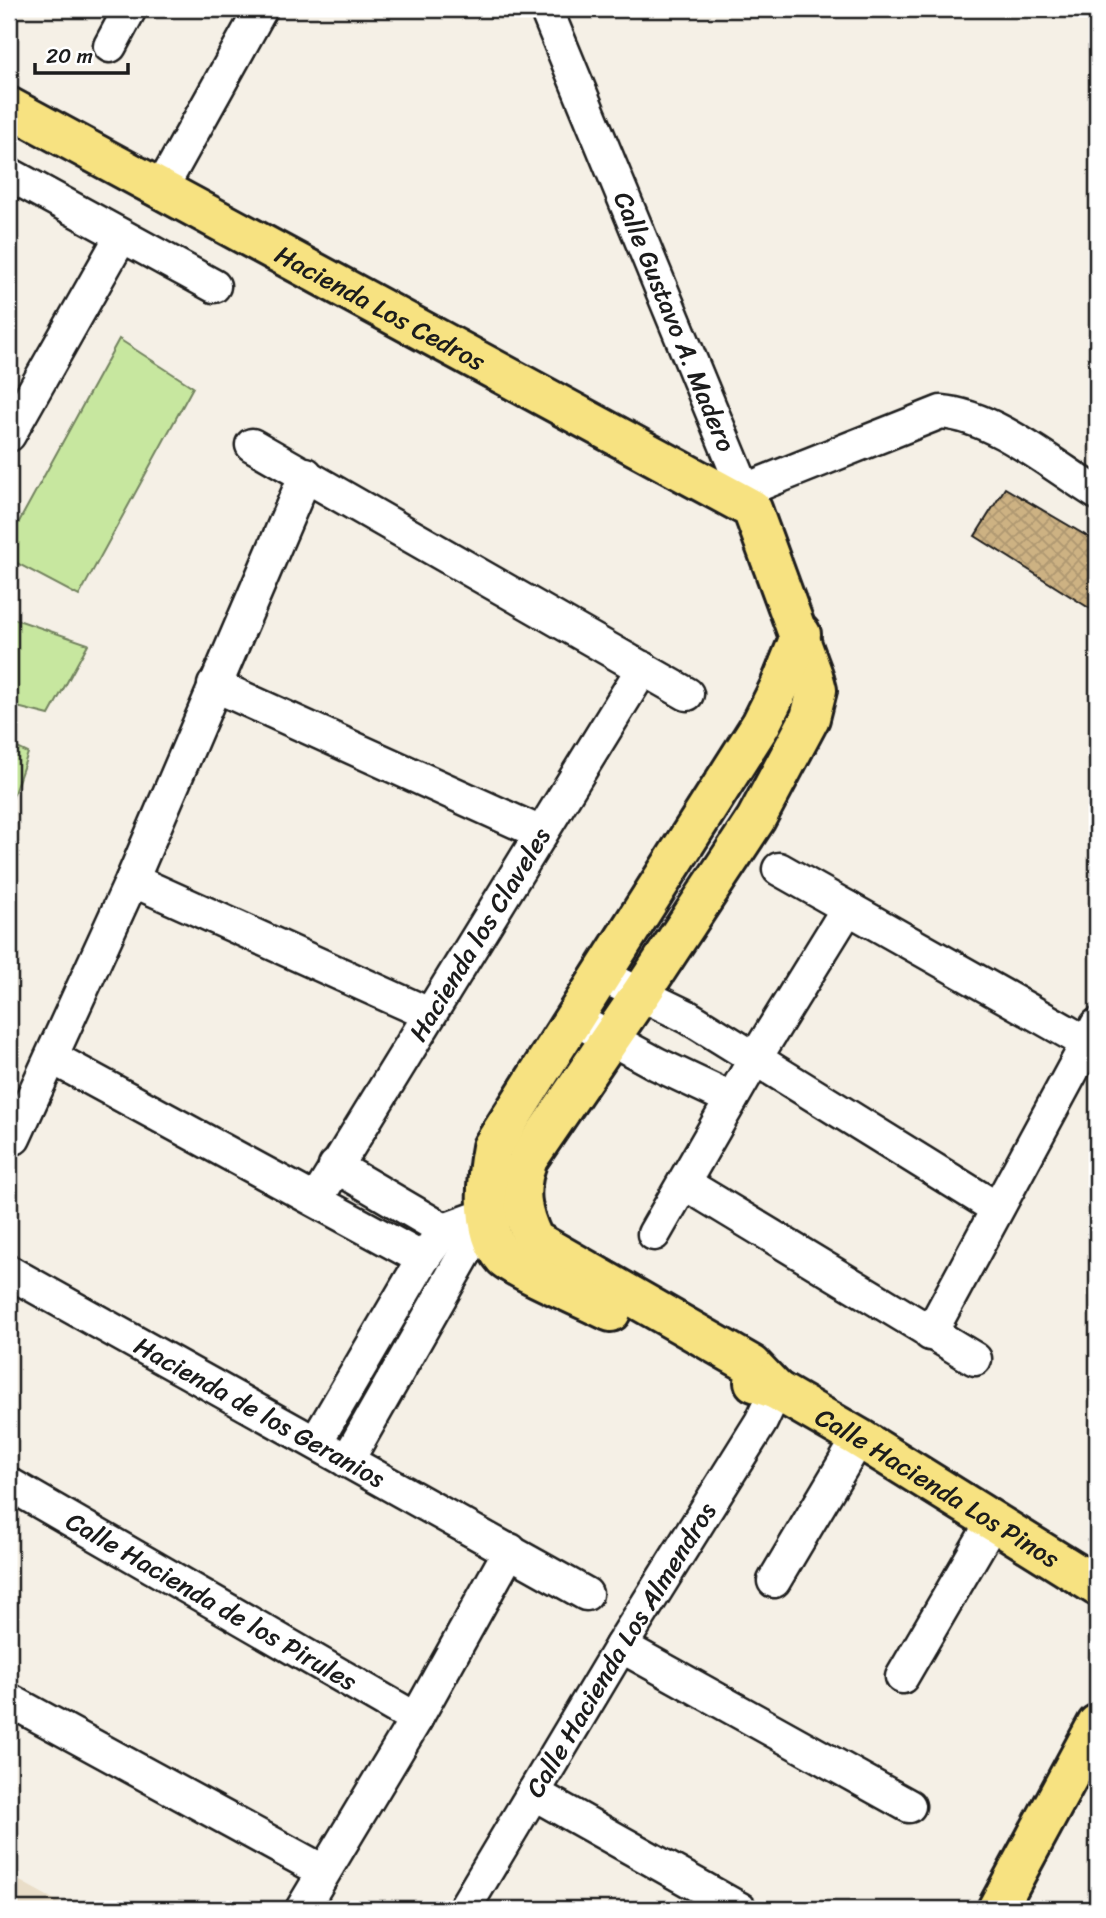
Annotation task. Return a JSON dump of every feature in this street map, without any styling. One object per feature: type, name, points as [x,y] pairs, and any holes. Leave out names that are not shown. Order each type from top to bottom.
[{"type":"main road","name":"Hacienda Los Cedros","points":[[9,107],[749,500]]},
{"type":"main road","name":"Calle Gustavo A. Madero","points":[[505,1208],[519,1183],[528,1158],[756,819],[810,718],[817,690],[801,634],[749,500]]},
{"type":"main road","points":[[505,1208],[485,1187],[492,1147],[761,724],[801,634]]},
{"type":"main road","name":"Calle Hacienda Los Pinos","points":[[505,1208],[534,1240],[752,1365],[776,1390],[859,1438],[1097,1586]]},
{"type":"main road","points":[[997,1909],[1097,1724]]},
{"type":"street","points":[[110,46],[130,9]]},
{"type":"street","points":[[161,189],[261,9]]},
{"type":"street","name":"Calle Gustavo A. Madero","points":[[551,12],[749,500]]},
{"type":"street","points":[[9,174],[214,286]]},
{"type":"street","points":[[9,435],[121,237]]},
{"type":"street","points":[[749,500],[941,412],[963,414],[984,422],[1097,493]]},
{"type":"street","points":[[252,445],[687,694]]},
{"type":"street","points":[[14,1138],[53,1058],[132,880],[306,474]]},
{"type":"street","name":"Hacienda los Claveles","points":[[316,1200],[643,668]]},
{"type":"street","points":[[214,685],[541,833]]},
{"type":"street","points":[[779,869],[848,908],[1092,1034],[930,1334]]},
{"type":"street","points":[[132,880],[429,1014]]},
{"type":"street","points":[[654,1234],[756,1058],[848,908]]},
{"type":"street","points":[[601,975],[642,992],[756,1058],[996,1208]]},
{"type":"street","points":[[573,1018],[657,1065],[732,1099]]},
{"type":"street","points":[[53,1058],[424,1259]]},
{"type":"street","points":[[335,1166],[444,1230]]},
{"type":"street","points":[[684,1183],[975,1359]]},
{"type":"street","points":[[316,1442],[424,1259],[444,1230],[505,1208]]},
{"type":"street","points":[[347,1461],[426,1323],[505,1208]]},
{"type":"street","name":"Hacienda de los Geranios","points":[[9,1272],[586,1594]]},
{"type":"street","name":"Calle Hacienda Los Almendros","points":[[464,1909],[621,1646],[761,1422],[776,1390]]},
{"type":"street","points":[[774,1581],[859,1438]]},
{"type":"street","name":"Calle Hacienda de los Pirules","points":[[9,1484],[416,1719]]},
{"type":"street","points":[[902,1677],[993,1521]]},
{"type":"street","points":[[302,1909],[416,1719],[510,1550]]},
{"type":"street","points":[[621,1646],[909,1806]]},
{"type":"street","points":[[9,1700],[323,1871]]},
{"type":"street","points":[[533,1793],[740,1909]]},
{"type":"shaded area","points":[[9,1875],[71,1909],[9,1909]]},
{"type":"green space","points":[[119,339],[193,387],[79,596],[9,559],[9,540]]},
{"type":"green space","points":[[9,617],[88,644],[49,715],[9,705]]},
{"type":"green space","points":[[9,744],[28,753],[9,808]]},
{"type":"building","points":[[1005,488],[1097,542],[1097,613],[975,536]]}]
